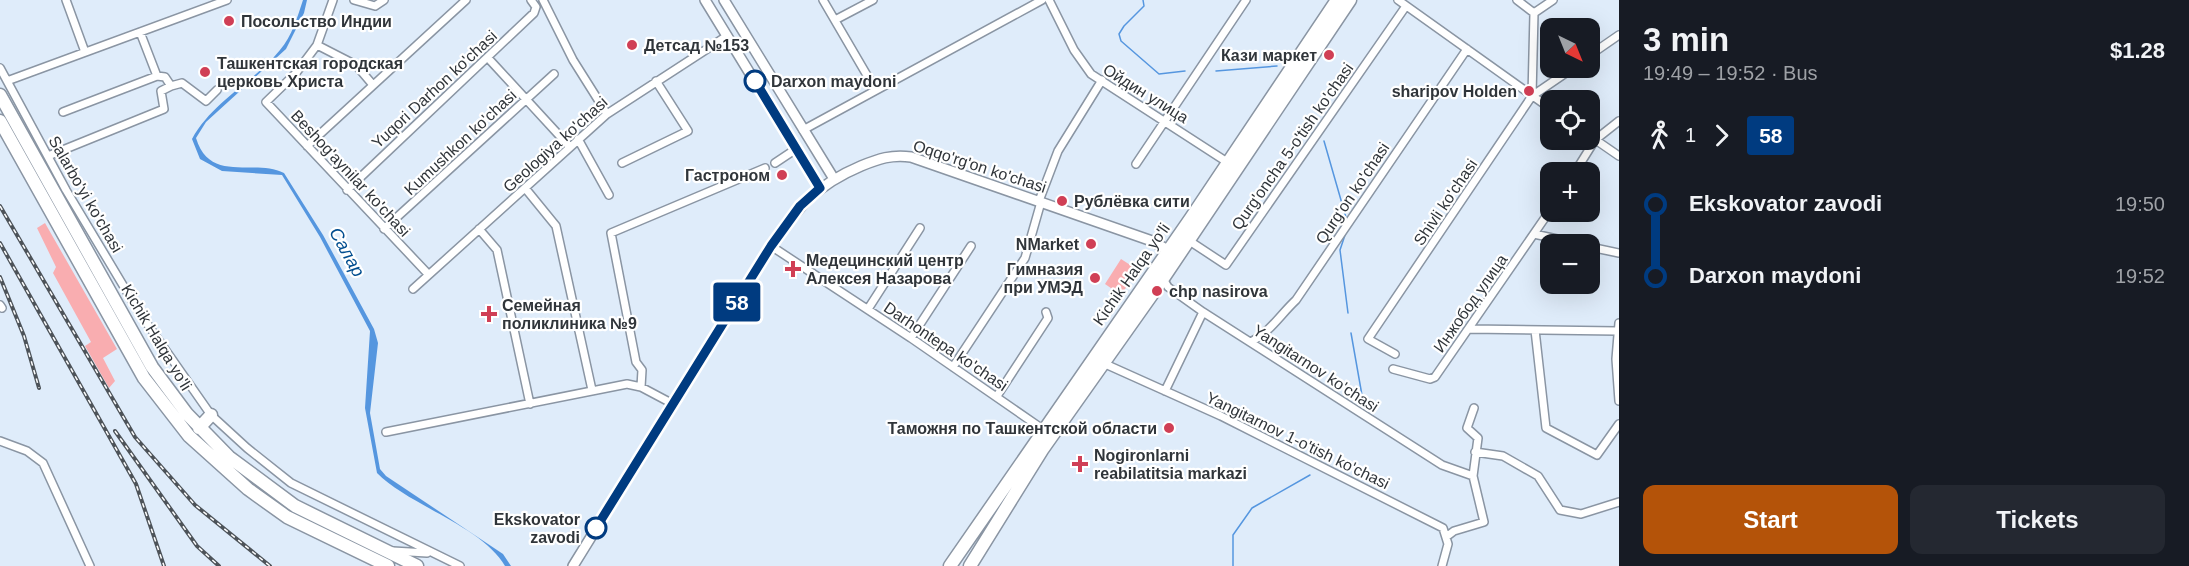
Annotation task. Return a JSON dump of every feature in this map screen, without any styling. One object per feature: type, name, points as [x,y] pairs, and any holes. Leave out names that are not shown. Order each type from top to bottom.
[{"type":"highway","name":"Kichik Halqa yo'li","points":[[950,566],[1048,433],[1173,253],[1227,162],[1337,0]]},
{"type":"highway","name":"Kichik Halqa yo'li","points":[[1173,253],[1188,240],[1350,0]]},
{"type":"highway","name":"Kichik Halqa yo'li","points":[[0,95],[152,367],[200,428],[235,463],[273,491],[317,518],[417,566]]},
{"type":"highway","name":"Kichik Halqa yo'li","points":[[0,122],[126,349],[155,395],[204,452],[266,502],[304,526],[388,566]]},
{"type":"highway","points":[[75,230],[86,223]]},
{"type":"highway","name":"Kichik Halqa yo'li","points":[[970,566],[1035,461],[1048,433],[1103,363],[1158,274]]},
{"type":"highway","points":[[200,428],[211,416]]},
{"type":"highway","points":[[266,502],[273,491]]},
{"type":"main road","points":[[705,0],[820,188]]},
{"type":"main road","points":[[724,0],[834,178]]},
{"type":"main road","name":"Oqqo'rg'on ko'chasi","points":[[573,566],[771,246],[800,206],[834,178],[884,158],[901,156],[918,159],[1152,241],[1173,253]]},
{"type":"main road","points":[[963,566],[1035,461]]},
{"type":"street","points":[[66,0],[85,52]]},
{"type":"street","points":[[7,81],[227,0]]},
{"type":"street","name":"Beshog'aynilar ko'chasi","points":[[333,0],[317,45],[296,73],[266,102],[428,274]]},
{"type":"street","points":[[354,0],[375,6],[384,0]]},
{"type":"street","points":[[307,146],[466,0]]},
{"type":"street","name":"Yuqori Darhon ko'chasi","points":[[347,190],[534,13],[536,7],[531,0]]},
{"type":"street","points":[[543,0],[573,60],[607,114]]},
{"type":"street","points":[[823,0],[875,89]]},
{"type":"street","points":[[835,20],[873,0]]},
{"type":"street","points":[[804,130],[875,89],[1042,0]]},
{"type":"street","name":"Ойдин улица","points":[[1049,0],[1079,58],[1091,74],[1227,162]]},
{"type":"street","points":[[1136,164],[1246,0]]},
{"type":"street","points":[[1398,0],[1540,101]]},
{"type":"street","points":[[1517,0],[1534,13]]},
{"type":"street","points":[[1534,13],[1553,0]]},
{"type":"street","name":"Qurg'oncha 5-o'tish ko'chasi","points":[[1188,240],[1226,264],[1406,6]]},
{"type":"street","points":[[1533,96],[1534,13]]},
{"type":"street","points":[[140,32],[158,76]]},
{"type":"street","points":[[1600,48],[1619,35]]},
{"type":"street","name":"Geologiya ko'chasi","points":[[413,289],[607,114],[727,36]]},
{"type":"street","points":[[317,45],[356,65],[373,85]]},
{"type":"street","name":"Qurg'on ko'chasi","points":[[1251,342],[1267,333],[1277,318],[1296,300],[1467,49]]},
{"type":"street","points":[[488,57],[569,146]]},
{"type":"street","name":"Salarbo'yi ko'chasi","points":[[0,68],[86,223],[153,334],[211,416],[291,483],[460,566]]},
{"type":"street","name":"Kumushkon ko'chasi","points":[[384,229],[554,74]]},
{"type":"street","points":[[63,112],[158,76],[165,76],[171,86]]},
{"type":"street","name":"Shivli ko'chasi","points":[[1395,354],[1368,339],[1533,96],[1559,78]]},
{"type":"street","points":[[954,367],[1025,258],[1040,202],[1059,151],[1102,80]]},
{"type":"street","points":[[622,163],[688,131],[656,81]]},
{"type":"street","points":[[48,156],[164,109],[161,91],[171,86],[182,83],[206,101],[217,90]]},
{"type":"street","points":[[1600,133],[1619,121]]},
{"type":"street","points":[[578,139],[609,195]]},
{"type":"street","points":[[1600,143],[1619,156]]},
{"type":"street","points":[[775,163],[796,149]]},
{"type":"street","points":[[641,387],[642,370],[636,362],[611,233],[765,168]]},
{"type":"street","points":[[525,188],[556,226],[592,390]]},
{"type":"street","name":"Инжобод улица","points":[[1393,369],[1430,379],[1435,377],[1542,222]]},
{"type":"street","points":[[868,309],[920,228]]},
{"type":"street","points":[[479,229],[497,250],[530,404]]},
{"type":"street","points":[[1534,234],[1540,235]]},
{"type":"street","name":"Darhontepa ko'chasi","points":[[771,246],[997,396],[1048,433]]},
{"type":"street","points":[[911,338],[971,246]]},
{"type":"street","points":[[1600,249],[1619,253]]},
{"type":"street","name":"Yangitarnov ko'chasi","points":[[1158,274],[1168,287],[1203,312],[1442,465],[1473,476]]},
{"type":"street","points":[[997,396],[1048,318],[1046,312]]},
{"type":"street","points":[[1165,391],[1203,312]]},
{"type":"street","points":[[1619,323],[1617,331],[1619,401]]},
{"type":"street","points":[[1469,329],[1617,331]]},
{"type":"street","points":[[1535,330],[1544,425],[1597,455],[1619,424]]},
{"type":"street","name":"Yangitarnov 1-o'tish ko'chasi","points":[[1103,363],[1247,429],[1443,528],[1446,537]]},
{"type":"street","points":[[386,432],[627,384],[641,387],[673,404]]},
{"type":"street","points":[[1442,566],[1448,544],[1446,537],[1463,527],[1483,524],[1473,476],[1478,438],[1467,428],[1474,408]]},
{"type":"street","points":[[0,441],[27,451],[43,463],[90,566]]},
{"type":"street","points":[[1475,452],[1503,456],[1538,476],[1560,510],[1581,514],[1619,502]]},
{"type":"street","points":[[386,551],[432,553]]},
{"type":"shaded area","points":[[45,223],[117,349],[103,358],[115,381],[109,388],[85,346],[91,342],[53,273],[56,267],[37,228]]},
{"type":"shaded area","points":[[1121,259],[1138,270],[1121,295],[1105,284]]},
{"type":"water","name":"Салар","points":[[303,0],[307,0],[304,13],[286,49],[206,122],[196,138],[211,161],[234,167],[272,169],[284,173],[323,235],[374,329],[378,343],[370,413],[380,469],[386,476],[460,525],[390,485],[377,473],[365,408],[370,331],[320,237],[282,175],[222,171],[200,159],[192,139],[211,114],[222,103],[269,62],[291,33]]},
{"type":"water","name":"Салар","points":[[472,533],[503,554],[511,566],[505,566],[494,552]]},
{"type":"waterway","points":[[1143,0],[1144,6],[1119,34],[1121,41],[1159,74],[1185,71]]},
{"type":"waterway","points":[[1216,71],[1277,66]]},
{"type":"waterway","points":[[1324,141],[1347,221]]},
{"type":"waterway","points":[[1346,232],[1340,250],[1348,313]]},
{"type":"waterway","points":[[1351,333],[1363,401]]},
{"type":"waterway","points":[[1233,566],[1233,535],[1252,508],[1310,475]]},
{"type":"railway","points":[[0,206],[135,437],[195,505],[270,566]]},
{"type":"railway","points":[[0,243],[136,484],[164,566]]},
{"type":"railway","points":[[0,277],[24,336],[39,388]]},
{"type":"railway","points":[[115,431],[197,546],[219,566]]},
{"type":"bus line","name":"58","points":[[596,528],[771,246],[794,213],[820,188],[755,81]]},
{"type":"place","name":"Посольство Индии","points":[[229,21]]},
{"type":"place","name":"Детсад №153","points":[[632,45]]},
{"type":"place","name":"Кази маркет","points":[[1329,55]]},
{"type":"place","name":"Ташкентская городская церковь Христа","points":[[205,72]]},
{"type":"place","name":"Darxon maydoni","points":[[755,81]]},
{"type":"place","name":"sharipov Holden","points":[[1529,91]]},
{"type":"place","name":"Гастроном","points":[[782,175]]},
{"type":"place","name":"Рублёвка сити","points":[[1062,201]]},
{"type":"place","name":"NMarket","points":[[1091,244]]},
{"type":"place","name":"Медецинский центр Алексея Назарова","points":[[793,269]]},
{"type":"place","name":"Гимназия при УМЭД","points":[[1095,278]]},
{"type":"place","name":"chp nasirova","points":[[1157,291]]},
{"type":"place","name":"Семейная поликлиника №9","points":[[489,314]]},
{"type":"place","name":"Таможня по Ташкентской области","points":[[1169,428]]},
{"type":"place","name":"Nogironlarni reabilatitsia markazi","points":[[1080,464]]},
{"type":"place","name":"Ekskovator zavodi","points":[[596,528]]}]
